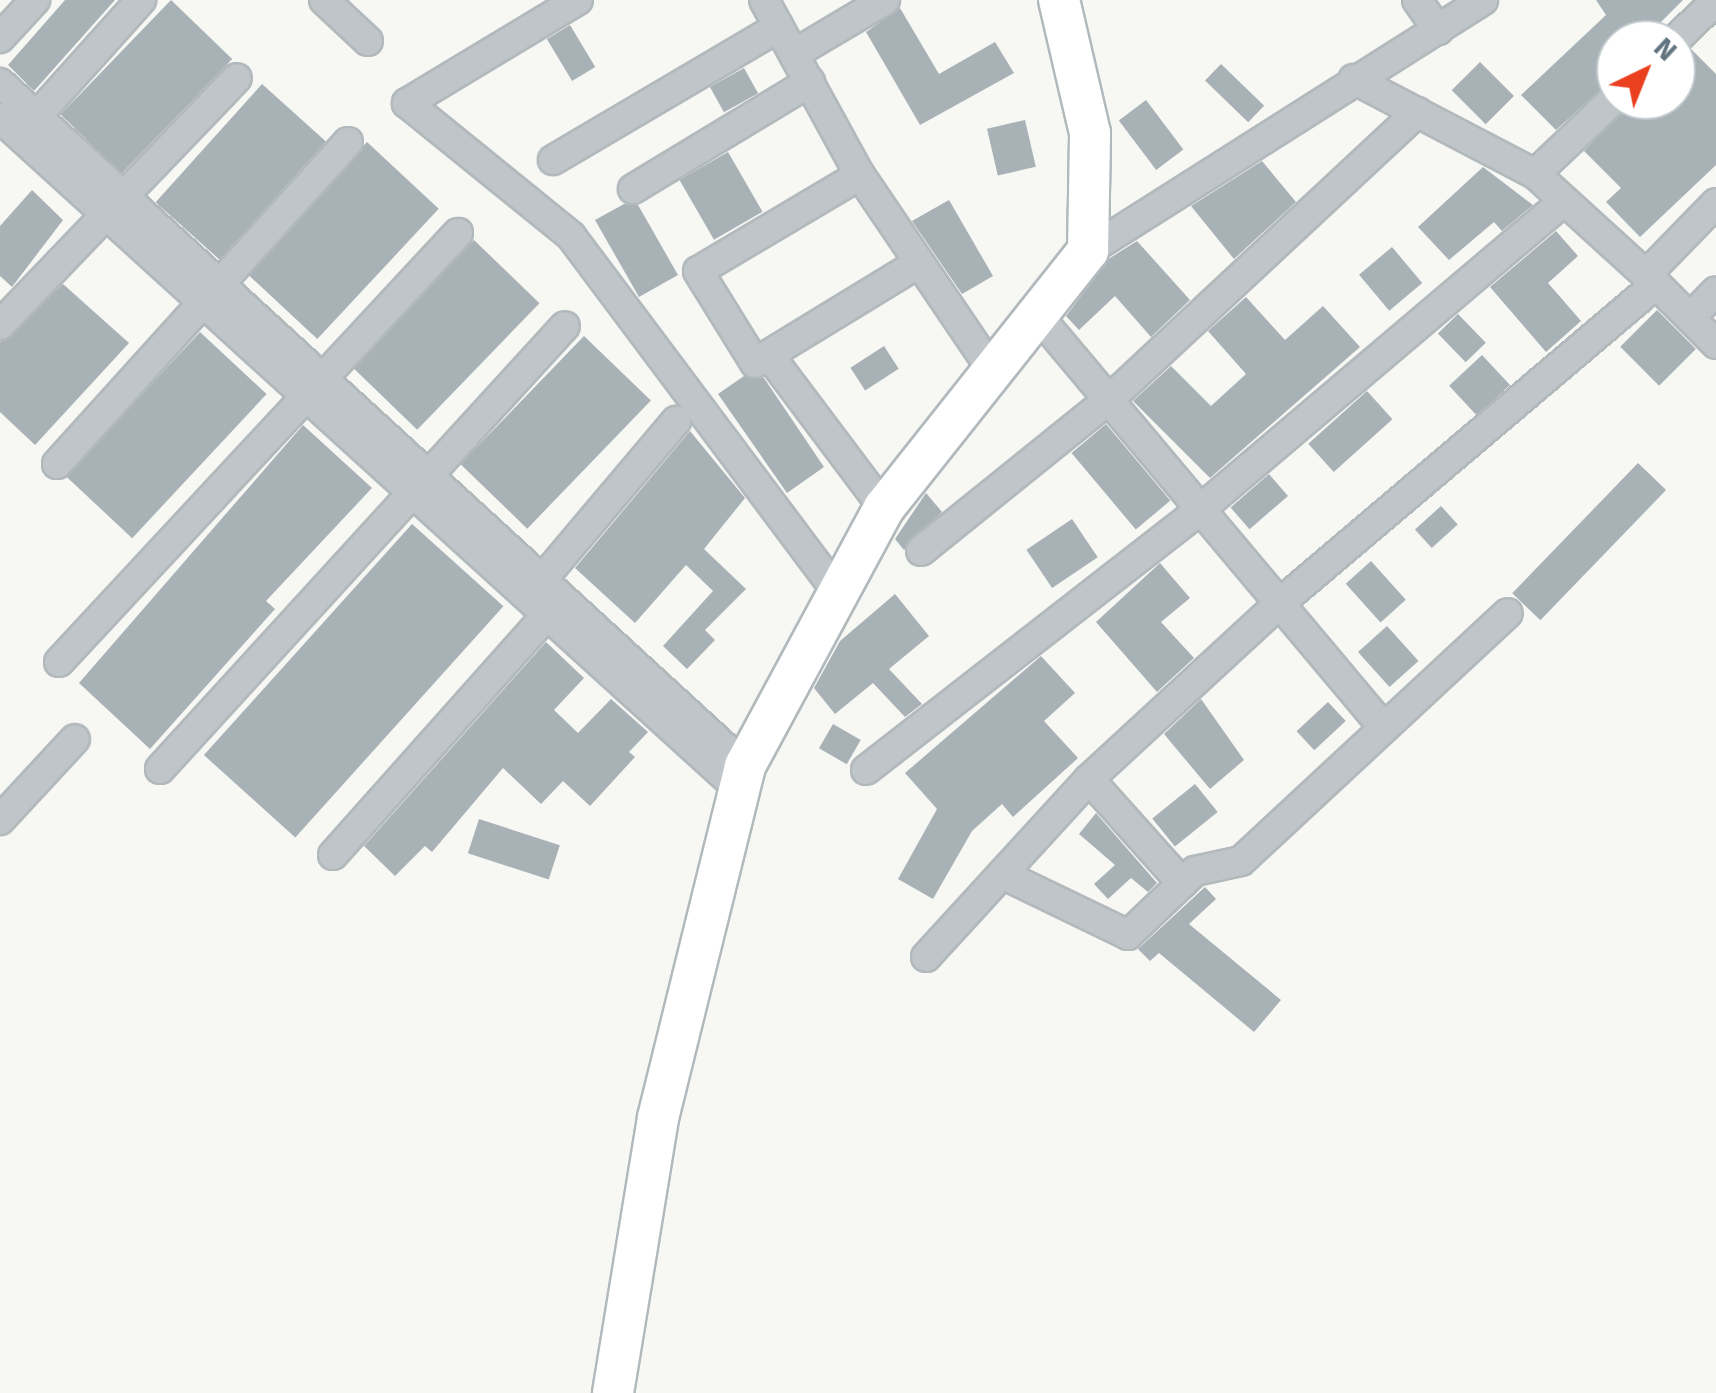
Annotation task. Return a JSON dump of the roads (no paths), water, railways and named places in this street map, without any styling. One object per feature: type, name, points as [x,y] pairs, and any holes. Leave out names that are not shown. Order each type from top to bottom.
[{"type":"main road","points":[[613,1393],[658,1118],[741,777],[837,590],[884,508],[1040,318],[1088,250],[1090,133],[1059,0]]},
{"type":"street","points":[[0,38],[35,0]]},
{"type":"street","points":[[37,116],[140,0]]},
{"type":"street","points":[[324,0],[368,42]]},
{"type":"street","points":[[578,0],[407,103],[571,236],[837,590]]},
{"type":"street","points":[[764,0],[860,175],[994,373]]},
{"type":"street","points":[[794,54],[885,0]]},
{"type":"street","points":[[1417,0],[1438,30]]},
{"type":"street","points":[[1088,250],[1354,78],[1483,0]]},
{"type":"street","points":[[1696,20],[1716,1]]},
{"type":"street","points":[[553,160],[779,27]]},
{"type":"street","points":[[0,326],[237,78]]},
{"type":"street","points":[[1354,78],[1536,174],[1562,203],[1651,279],[1716,344]]},
{"type":"street","points":[[0,82],[37,116],[116,206],[422,490],[546,616],[741,777]]},
{"type":"street","points":[[633,188],[810,82]]},
{"type":"street","points":[[920,550],[1112,397],[1418,112]]},
{"type":"street","points":[[1536,174],[1596,116]]},
{"type":"street","points":[[0,118],[116,206]]},
{"type":"street","points":[[57,464],[348,142]]},
{"type":"street","points":[[860,175],[698,271],[755,363],[918,264]]},
{"type":"street","points":[[866,770],[1202,508],[1562,203]]},
{"type":"street","points":[[926,957],[1089,779],[1280,602],[1651,279],[1716,203]]},
{"type":"street","points":[[60,662],[315,392],[458,232]]},
{"type":"street","points":[[1690,318],[1716,291]]},
{"type":"street","points":[[1040,318],[1112,397],[1384,728]]},
{"type":"street","points":[[160,769],[422,490],[565,326]]},
{"type":"street","points":[[769,355],[884,508]]},
{"type":"street","points":[[540,582],[676,421]]},
{"type":"street","points":[[422,490],[540,582],[741,777]]},
{"type":"street","points":[[1002,874],[1128,935],[1182,883],[1241,861],[1508,613]]},
{"type":"street","points":[[332,854],[546,616]]},
{"type":"street","points":[[0,820],[75,739]]},
{"type":"street","points":[[1089,779],[1182,883]]}]
